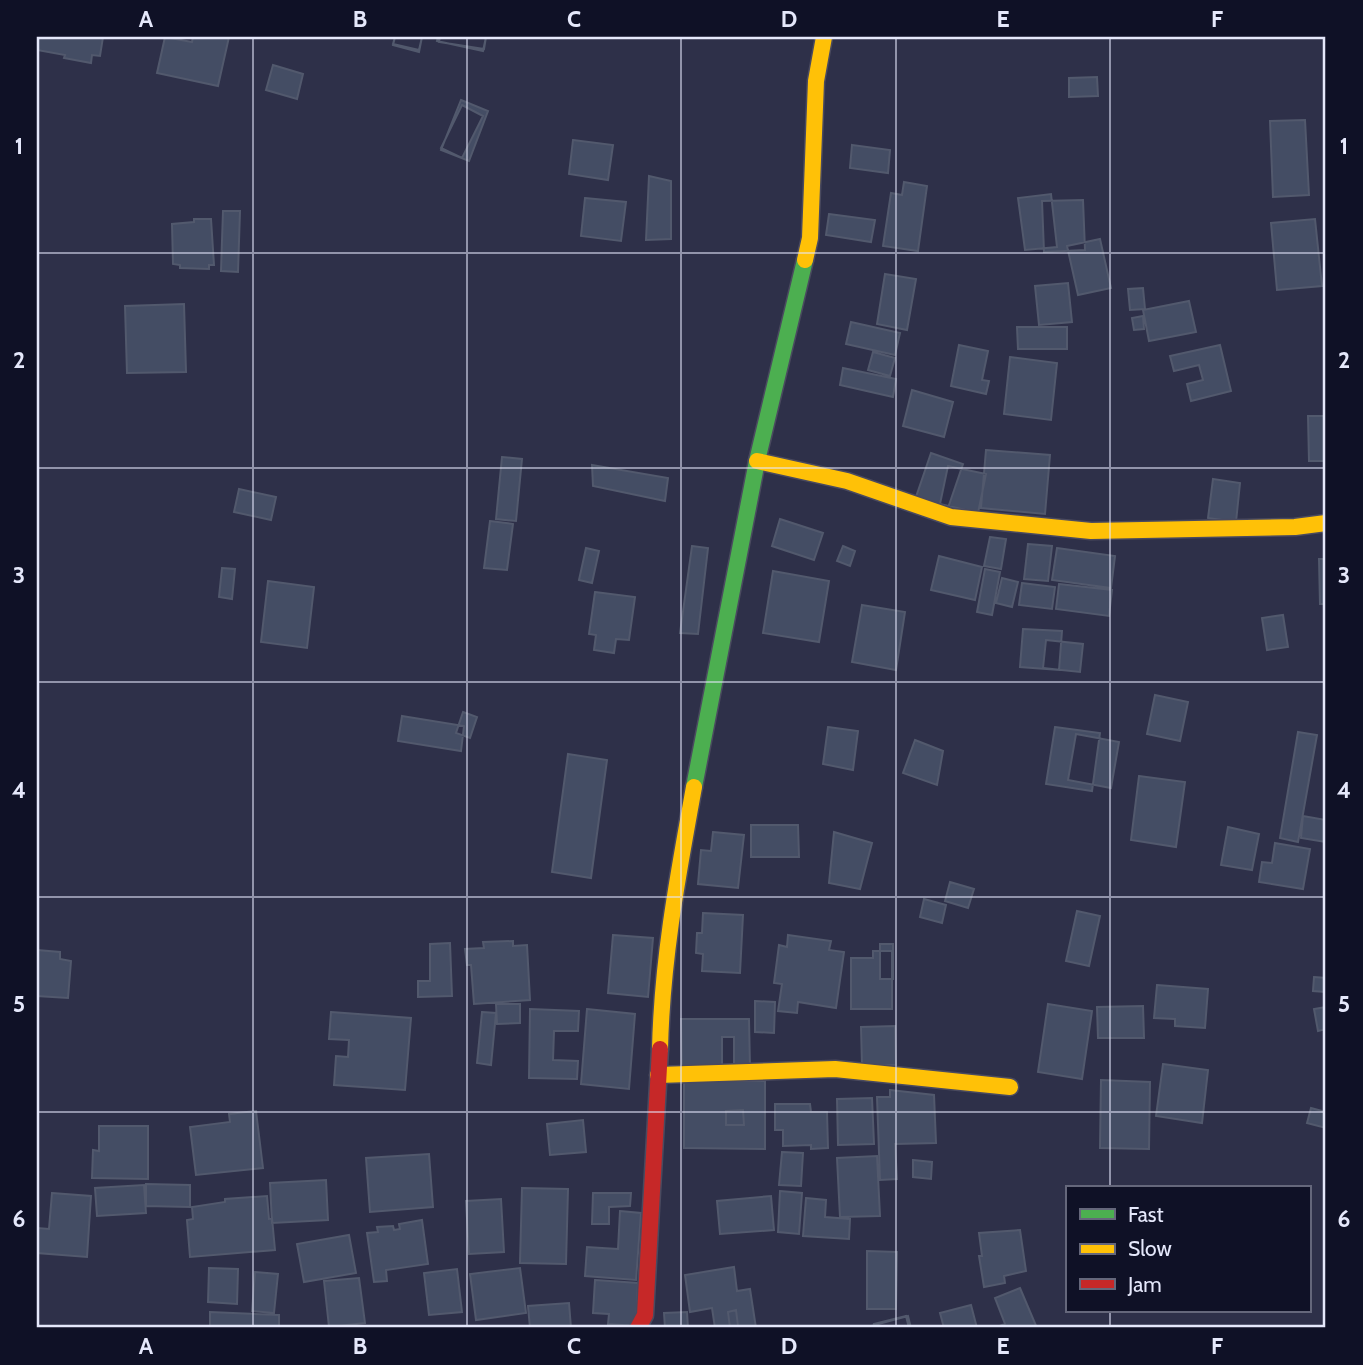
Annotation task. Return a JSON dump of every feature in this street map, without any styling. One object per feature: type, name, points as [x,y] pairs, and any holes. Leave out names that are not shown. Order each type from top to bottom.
[{"type":"street","points":[[638,1328],[645,1315],[659,1096],[661,998],[671,909],[757,461],[810,238],[816,81],[824,37]]},
{"type":"street","points":[[757,461],[847,481],[951,517],[1091,531],[1295,527],[1326,523]]},
{"type":"street","points":[[658,1075],[835,1069],[1010,1087]]},
{"type":"building","points":[[37,37],[103,37],[100,56],[92,55],[91,63],[37,50]]},
{"type":"building","points":[[165,37],[192,42],[193,37],[229,37],[218,86],[157,73]]},
{"type":"building","points":[[395,37],[422,37],[419,52],[393,45]]},
{"type":"building","points":[[395,37],[422,37],[419,50],[393,44]]},
{"type":"building","points":[[438,37],[486,37],[483,51],[437,41]]},
{"type":"building","points":[[440,37],[486,37],[484,49],[439,42]]},
{"type":"building","points":[[273,65],[303,74],[297,99],[266,90]]},
{"type":"building","points":[[1097,77],[1098,96],[1069,97],[1069,78]]},
{"type":"building","points":[[461,100],[488,111],[469,161],[441,150]]},
{"type":"building","points":[[462,105],[483,116],[462,158],[441,148]]},
{"type":"building","points":[[1305,120],[1309,195],[1273,197],[1270,121]]},
{"type":"building","points":[[573,140],[613,145],[608,180],[569,174]]},
{"type":"building","points":[[852,145],[890,150],[888,173],[850,168]]},
{"type":"building","points":[[649,176],[671,181],[671,239],[646,240]]},
{"type":"building","points":[[904,182],[927,186],[918,251],[883,246],[891,193],[902,195]]},
{"type":"building","points":[[1051,194],[1057,247],[1025,250],[1018,198]]},
{"type":"building","points":[[585,198],[626,202],[621,241],[581,236]]},
{"type":"building","points":[[1083,200],[1085,250],[1044,252],[1042,201]]},
{"type":"building","points":[[223,211],[240,211],[238,272],[221,271]]},
{"type":"building","points":[[829,214],[875,220],[871,242],[826,235]]},
{"type":"building","points":[[194,219],[211,219],[214,265],[209,265],[209,269],[180,268],[180,265],[173,264],[172,224],[194,222]]},
{"type":"building","points":[[1315,219],[1322,286],[1277,290],[1271,223]]},
{"type":"building","points":[[1100,239],[1111,288],[1078,295],[1067,246]]},
{"type":"building","points":[[885,274],[916,279],[907,330],[877,324]]},
{"type":"building","points":[[1068,283],[1072,322],[1039,325],[1035,286]]},
{"type":"building","points":[[1143,288],[1145,309],[1130,310],[1128,289]]},
{"type":"building","points":[[1189,301],[1196,332],[1149,341],[1143,310]]},
{"type":"building","points":[[184,304],[186,372],[127,373],[125,306]]},
{"type":"building","points":[[1143,316],[1144,329],[1134,330],[1132,318]]},
{"type":"building","points":[[851,322],[900,333],[895,355],[846,344]]},
{"type":"building","points":[[1017,327],[1067,327],[1067,349],[1018,349]]},
{"type":"building","points":[[959,345],[988,351],[982,380],[989,381],[986,394],[951,386]]},
{"type":"building","points":[[1220,345],[1231,391],[1191,401],[1187,384],[1203,380],[1199,365],[1174,371],[1170,356]]},
{"type":"building","points":[[873,352],[895,358],[890,376],[868,370]]},
{"type":"building","points":[[1010,357],[1057,363],[1051,420],[1004,414]]},
{"type":"building","points":[[843,368],[896,379],[893,397],[840,385]]},
{"type":"building","points":[[912,390],[953,402],[944,437],[903,426]]},
{"type":"building","points":[[1308,416],[1326,416],[1326,461],[1309,461]]},
{"type":"building","points":[[986,450],[1050,455],[1045,514],[981,508]]},
{"type":"building","points":[[931,453],[963,464],[948,508],[916,497]]},
{"type":"building","points":[[502,457],[522,459],[516,521],[496,519]]},
{"type":"building","points":[[592,465],[668,478],[665,501],[593,486]]},
{"type":"building","points":[[948,466],[986,474],[978,513],[940,504]]},
{"type":"building","points":[[1213,479],[1240,483],[1236,522],[1208,518]]},
{"type":"building","points":[[239,489],[276,497],[271,520],[234,512]]},
{"type":"building","points":[[780,519],[823,533],[814,560],[772,546]]},
{"type":"building","points":[[490,521],[513,524],[507,570],[484,568]]},
{"type":"building","points":[[990,537],[1006,539],[1001,569],[984,566]]},
{"type":"building","points":[[1028,544],[1052,546],[1048,581],[1024,579]]},
{"type":"building","points":[[692,546],[708,548],[698,634],[680,633]]},
{"type":"building","points":[[843,546],[855,551],[850,566],[837,561]]},
{"type":"building","points":[[586,548],[599,551],[592,583],[579,580]]},
{"type":"building","points":[[1057,548],[1115,556],[1111,588],[1052,580]]},
{"type":"building","points":[[939,556],[982,567],[975,600],[931,590]]},
{"type":"building","points":[[1319,559],[1326,559],[1326,604],[1320,604]]},
{"type":"building","points":[[222,568],[235,569],[232,599],[219,597]]},
{"type":"building","points":[[985,569],[1000,572],[992,615],[977,612]]},
{"type":"building","points":[[773,571],[829,581],[819,642],[763,633]]},
{"type":"building","points":[[1002,578],[1018,582],[1012,607],[996,603]]},
{"type":"building","points":[[268,581],[314,587],[307,648],[261,642]]},
{"type":"building","points":[[1022,583],[1055,587],[1052,609],[1019,605]]},
{"type":"building","points":[[1059,584],[1112,590],[1109,616],[1056,609]]},
{"type":"building","points":[[595,592],[635,597],[629,640],[616,639],[614,653],[594,650],[596,635],[589,634]]},
{"type":"building","points":[[862,605],[905,612],[896,670],[852,662]]},
{"type":"building","points":[[1283,615],[1288,647],[1267,650],[1262,618]]},
{"type":"building","points":[[1023,629],[1062,631],[1059,670],[1020,667]]},
{"type":"building","points":[[1046,640],[1083,644],[1080,672],[1043,668]]},
{"type":"building","points":[[1155,695],[1188,702],[1180,741],[1147,734]]},
{"type":"building","points":[[463,712],[477,717],[470,738],[456,733]]},
{"type":"building","points":[[402,716],[464,726],[461,751],[398,741]]},
{"type":"building","points":[[828,727],[858,731],[853,770],[823,764]]},
{"type":"building","points":[[1055,727],[1100,733],[1092,791],[1046,784]]},
{"type":"building","points":[[1298,732],[1317,735],[1298,842],[1280,838]]},
{"type":"building","points":[[1076,734],[1119,742],[1111,788],[1068,780]]},
{"type":"building","points":[[915,740],[943,751],[937,785],[903,773]]},
{"type":"building","points":[[568,754],[607,760],[591,878],[552,872]]},
{"type":"building","points":[[1139,776],[1185,782],[1176,847],[1131,840]]},
{"type":"building","points":[[1303,816],[1326,820],[1326,842],[1301,838]]},
{"type":"building","points":[[751,825],[798,825],[799,857],[751,857]]},
{"type":"building","points":[[1228,827],[1259,834],[1252,870],[1221,865]]},
{"type":"building","points":[[713,832],[744,835],[738,888],[698,884],[701,850],[711,851]]},
{"type":"building","points":[[834,832],[872,843],[860,889],[829,883]]},
{"type":"building","points":[[1275,843],[1310,849],[1303,889],[1259,882],[1262,862],[1272,863]]},
{"type":"building","points":[[950,882],[974,889],[968,908],[945,901]]},
{"type":"building","points":[[924,899],[946,905],[942,923],[920,917]]},
{"type":"building","points":[[1077,911],[1100,916],[1089,966],[1066,961]]},
{"type":"building","points":[[703,913],[743,915],[740,973],[702,971],[703,954],[696,953],[697,933],[702,933]]},
{"type":"building","points":[[613,935],[653,938],[648,997],[608,993]]},
{"type":"building","points":[[788,935],[831,941],[829,950],[844,952],[836,1008],[798,1002],[797,1013],[778,1011],[782,984],[774,983],[779,945],[787,947]]},
{"type":"building","points":[[513,941],[513,946],[527,945],[530,1000],[474,1004],[471,965],[467,965],[465,949],[484,948],[483,942]]},
{"type":"building","points":[[450,943],[452,996],[418,997],[418,981],[430,981],[430,944]]},
{"type":"building","points":[[880,944],[893,944],[893,979],[880,979]]},
{"type":"building","points":[[37,950],[60,952],[60,959],[71,961],[68,998],[37,996]]},
{"type":"building","points":[[873,951],[892,951],[892,1009],[851,1009],[851,958],[873,958]]},
{"type":"building","points":[[1314,977],[1326,978],[1325,992],[1313,991]]},
{"type":"building","points":[[1157,985],[1208,989],[1205,1028],[1175,1026],[1175,1019],[1154,1018]]},
{"type":"building","points":[[755,1001],[775,1002],[774,1033],[755,1032]]},
{"type":"building","points":[[496,1004],[520,1004],[520,1023],[497,1024]]},
{"type":"building","points":[[1048,1004],[1092,1011],[1082,1079],[1038,1072]]},
{"type":"building","points":[[1143,1006],[1144,1038],[1098,1038],[1097,1007]]},
{"type":"building","points":[[1326,1007],[1326,1029],[1318,1031],[1314,1009]]},
{"type":"building","points":[[530,1009],[579,1011],[578,1031],[554,1031],[553,1060],[578,1061],[577,1079],[529,1078]]},
{"type":"building","points":[[587,1009],[635,1014],[629,1089],[581,1084]]},
{"type":"building","points":[[331,1012],[411,1018],[405,1090],[334,1085],[336,1056],[348,1057],[349,1040],[329,1039]]},
{"type":"building","points":[[482,1012],[496,1013],[491,1065],[477,1063]]},
{"type":"building","points":[[681,1019],[749,1019],[750,1068],[734,1068],[734,1037],[722,1037],[722,1068],[682,1068]]},
{"type":"building","points":[[895,1026],[896,1065],[862,1066],[861,1027]]},
{"type":"building","points":[[1163,1064],[1208,1070],[1202,1123],[1156,1116]]},
{"type":"building","points":[[684,1080],[765,1081],[765,1149],[684,1148]],"holes":[[[743,1110],[744,1125],[726,1125],[726,1111]]]},
{"type":"building","points":[[1101,1080],[1150,1082],[1149,1149],[1100,1148]]},
{"type":"building","points":[[890,1090],[934,1095],[936,1143],[895,1144],[897,1179],[880,1180],[877,1097],[890,1097]]},
{"type":"building","points":[[872,1098],[874,1144],[838,1145],[837,1099]]},
{"type":"building","points":[[775,1104],[810,1104],[811,1112],[827,1112],[828,1148],[811,1149],[811,1145],[783,1146],[783,1130],[775,1130]]},
{"type":"building","points":[[1311,1108],[1326,1112],[1326,1128],[1307,1123]]},
{"type":"building","points":[[743,1110],[744,1125],[726,1125],[726,1111]]},
{"type":"building","points":[[256,1111],[263,1168],[196,1175],[190,1127],[230,1122],[229,1114]]},
{"type":"building","points":[[583,1120],[586,1152],[550,1155],[547,1124]]},
{"type":"building","points":[[99,1126],[148,1126],[148,1179],[92,1178],[93,1150],[99,1151]]},
{"type":"building","points":[[782,1152],[803,1153],[801,1186],[779,1185]]},
{"type":"building","points":[[429,1154],[433,1207],[370,1212],[366,1158]]},
{"type":"building","points":[[877,1156],[880,1216],[840,1217],[837,1158]]},
{"type":"building","points":[[913,1160],[932,1162],[931,1179],[913,1177]]},
{"type":"building","points":[[326,1180],[328,1220],[272,1223],[270,1183]]},
{"type":"building","points":[[146,1184],[190,1185],[190,1207],[146,1206]]},
{"type":"building","points":[[144,1185],[146,1213],[97,1216],[95,1188]]},
{"type":"building","points":[[522,1188],[568,1189],[566,1264],[520,1263]]},
{"type":"building","points":[[780,1191],[802,1193],[799,1234],[778,1232]]},
{"type":"building","points":[[52,1193],[91,1196],[87,1257],[37,1253],[38,1228],[49,1229]]},
{"type":"building","points":[[593,1193],[631,1193],[630,1206],[609,1207],[609,1224],[592,1224]]},
{"type":"building","points":[[267,1196],[275,1250],[190,1257],[187,1220],[193,1219],[192,1207],[225,1202],[225,1199]]},
{"type":"building","points":[[771,1196],[774,1230],[720,1234],[717,1201]]},
{"type":"building","points":[[806,1198],[826,1200],[825,1217],[850,1219],[849,1239],[803,1236]]},
{"type":"building","points":[[501,1199],[504,1252],[469,1254],[466,1201]]},
{"type":"building","points":[[620,1211],[641,1213],[636,1280],[585,1276],[587,1247],[618,1249]]},
{"type":"building","points":[[422,1220],[428,1264],[386,1270],[387,1281],[374,1282],[367,1233],[378,1232],[377,1227],[393,1226],[394,1230],[400,1229],[399,1224]]},
{"type":"building","points":[[1020,1230],[1026,1271],[1004,1276],[1005,1283],[984,1287],[979,1256],[982,1256],[979,1233]]},
{"type":"building","points":[[349,1235],[356,1273],[304,1282],[297,1244]]},
{"type":"building","points":[[867,1251],[897,1252],[896,1309],[867,1309]]},
{"type":"building","points":[[734,1267],[737,1291],[750,1289],[756,1328],[730,1328],[715,1328],[712,1308],[690,1312],[685,1275]],"holes":[[[736,1310],[738,1326],[730,1328],[728,1312]]]},
{"type":"building","points":[[209,1268],[238,1269],[237,1304],[208,1302]]},
{"type":"building","points":[[520,1268],[526,1313],[476,1320],[470,1274]]},
{"type":"building","points":[[457,1269],[462,1312],[429,1315],[424,1273]]},
{"type":"building","points":[[255,1272],[278,1274],[274,1313],[252,1311]]},
{"type":"building","points":[[359,1278],[365,1323],[329,1327],[324,1281]]},
{"type":"building","points":[[595,1280],[638,1283],[636,1326],[608,1324],[609,1314],[593,1313]]},
{"type":"building","points":[[1020,1288],[1037,1328],[994,1328],[1005,1324],[995,1298]]},
{"type":"building","points":[[569,1303],[571,1328],[530,1328],[528,1306]]},
{"type":"building","points":[[971,1305],[977,1328],[944,1328],[940,1313]]},
{"type":"building","points":[[736,1310],[738,1326],[730,1328],[728,1312]]},
{"type":"building","points":[[210,1312],[279,1315],[279,1328],[210,1328]]},
{"type":"building","points":[[687,1312],[688,1328],[665,1328],[664,1313]]},
{"type":"building","points":[[906,1316],[909,1328],[875,1328],[874,1324]]},
{"type":"building","points":[[908,1316],[911,1328],[871,1328],[871,1326]]},
{"type":"traffic: fast","points":[[694,787],[757,461],[805,260]]},
{"type":"traffic: slow","points":[[805,260],[810,238],[816,81],[824,37]]},
{"type":"traffic: slow","points":[[757,461],[847,481],[951,517],[1091,531],[1295,527],[1326,523]]},
{"type":"traffic: slow","points":[[660,1049],[667,950],[694,787]]},
{"type":"traffic: slow","points":[[658,1075],[835,1069],[1010,1087]]},
{"type":"traffic: jam","points":[[638,1328],[645,1315],[660,1049]]}]
